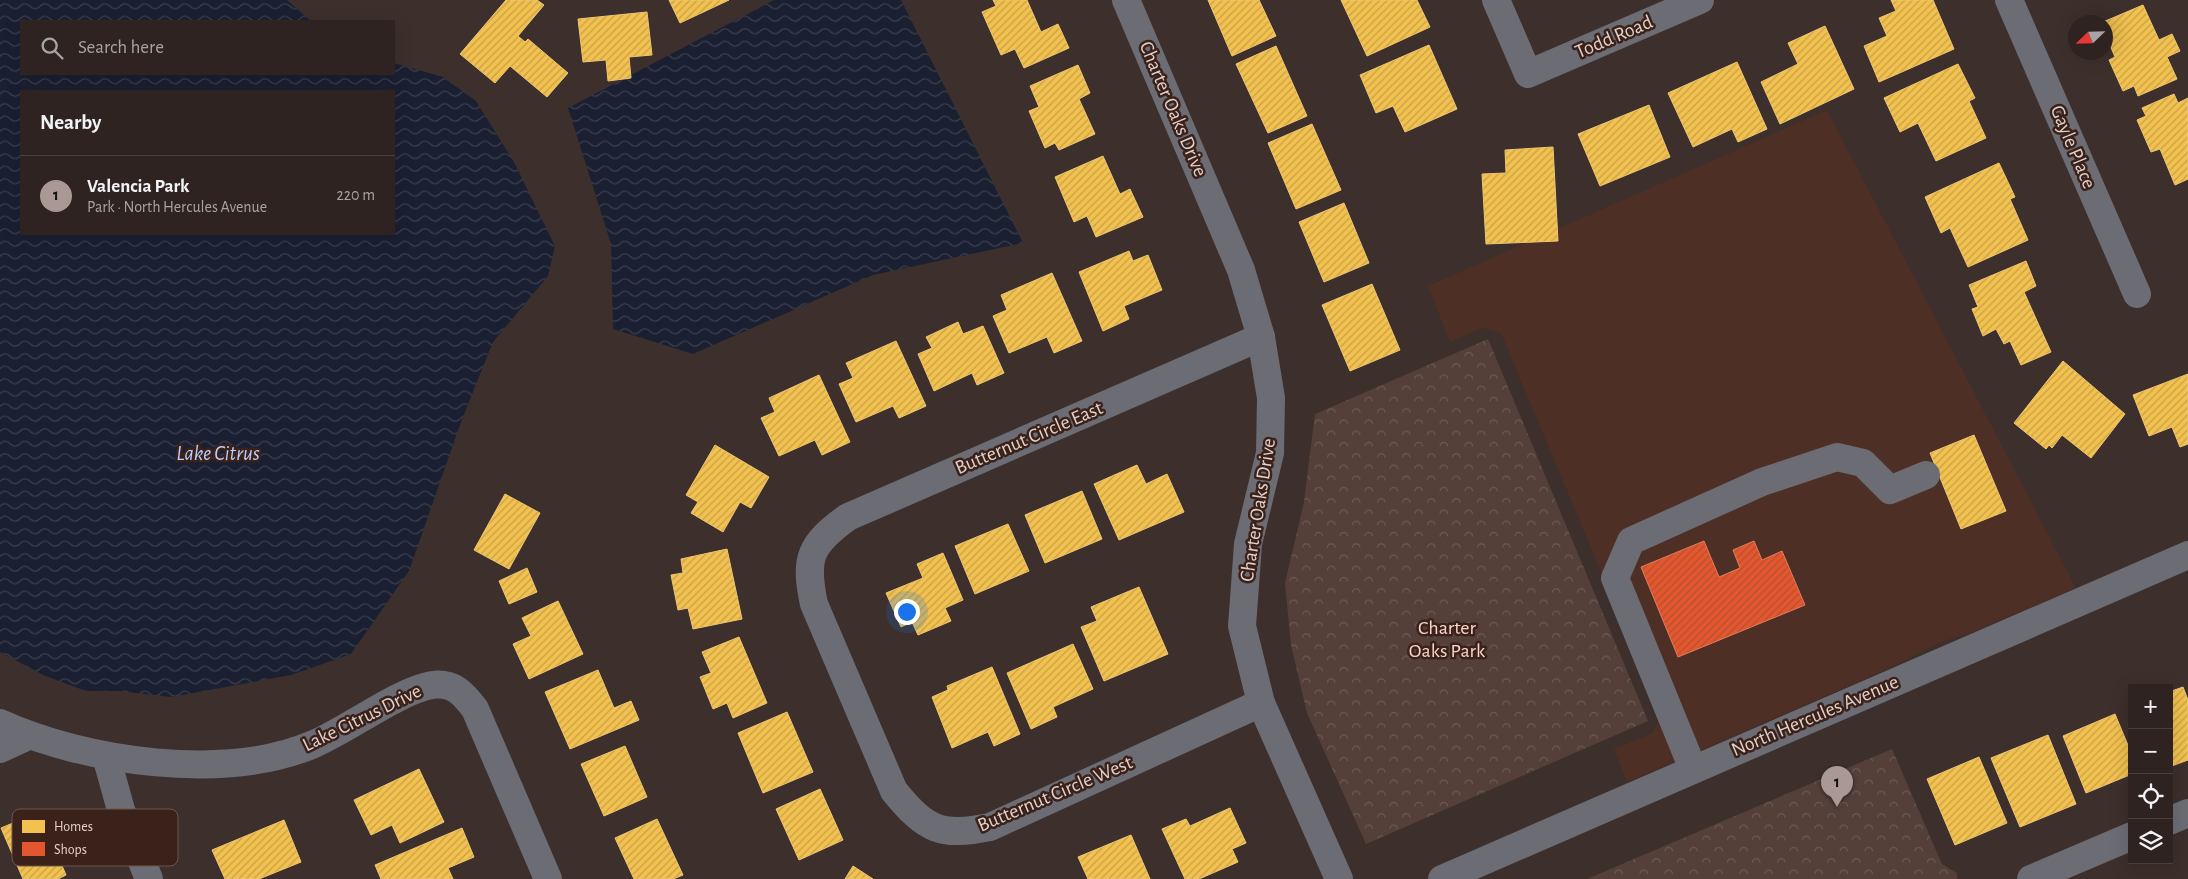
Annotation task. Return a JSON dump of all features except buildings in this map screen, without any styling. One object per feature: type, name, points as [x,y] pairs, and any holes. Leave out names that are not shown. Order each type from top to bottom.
[{"type":"street","name":"Charter Oaks Drive","points":[[1126,0],[1241,270],[1262,338],[1271,398],[1270,453],[1248,544],[1242,626],[1261,703],[1339,879]]},
{"type":"street","name":"Todd Road","points":[[1496,0],[1528,74],[1700,0]]},
{"type":"street","name":"Gayle Place","points":[[2009,0],[2137,294]]},
{"type":"street","name":"Butternut Circle East","points":[[811,558],[825,534],[848,517],[1262,338]]},
{"type":"street","points":[[1694,769],[1615,578],[1630,541],[1762,482],[1837,457],[1863,463],[1890,490],[1926,475]]},
{"type":"street","name":"North Hercules Avenue","points":[[1442,879],[2188,556]]},
{"type":"street","name":"Butternut Circle West","points":[[811,558],[809,581],[814,604],[894,791],[913,814],[937,830],[962,833],[990,827],[1261,703]]},
{"type":"street","name":"Lake Citrus Drive","points":[[0,723],[28,736],[106,756],[200,765],[240,762],[277,756],[313,745],[350,727],[411,691],[432,685],[449,684],[464,695],[475,708],[548,879]]},
{"type":"street","points":[[0,749],[28,736]]},
{"type":"street","points":[[106,756],[121,809]]},
{"type":"street","points":[[2173,819],[2188,813]]},
{"type":"street","points":[[2031,879],[2128,838]]},
{"type":"street","points":[[144,866],[149,879]]},
{"type":"shaded area","points":[[1827,110],[2076,588],[1973,632],[1941,642],[1881,672],[1627,782],[1614,749],[1653,733],[1661,715],[1501,333],[1482,328],[1450,342],[1428,286]]},
{"type":"green space","name":"Charter Oaks Park","points":[[1488,339],[1648,721],[1366,844],[1307,713],[1291,645],[1285,583],[1304,502],[1315,414]]},
{"type":"green space","points":[[1892,749],[1942,864],[1957,873],[1957,879],[1587,879]]},
{"type":"water","name":"Lake Citrus","points":[[0,0],[287,0],[310,20],[20,20],[20,75],[395,75],[395,63],[443,77],[476,101],[514,162],[555,246],[548,276],[493,342],[461,422],[409,571],[351,654],[291,675],[171,697],[119,691],[86,691],[43,675],[0,652]]},
{"type":"water","points":[[774,0],[901,0],[1023,243],[873,275],[693,354],[613,329],[611,244],[568,108]]},
{"type":"place","name":"Valencia Park","points":[[1837,807]]}]
